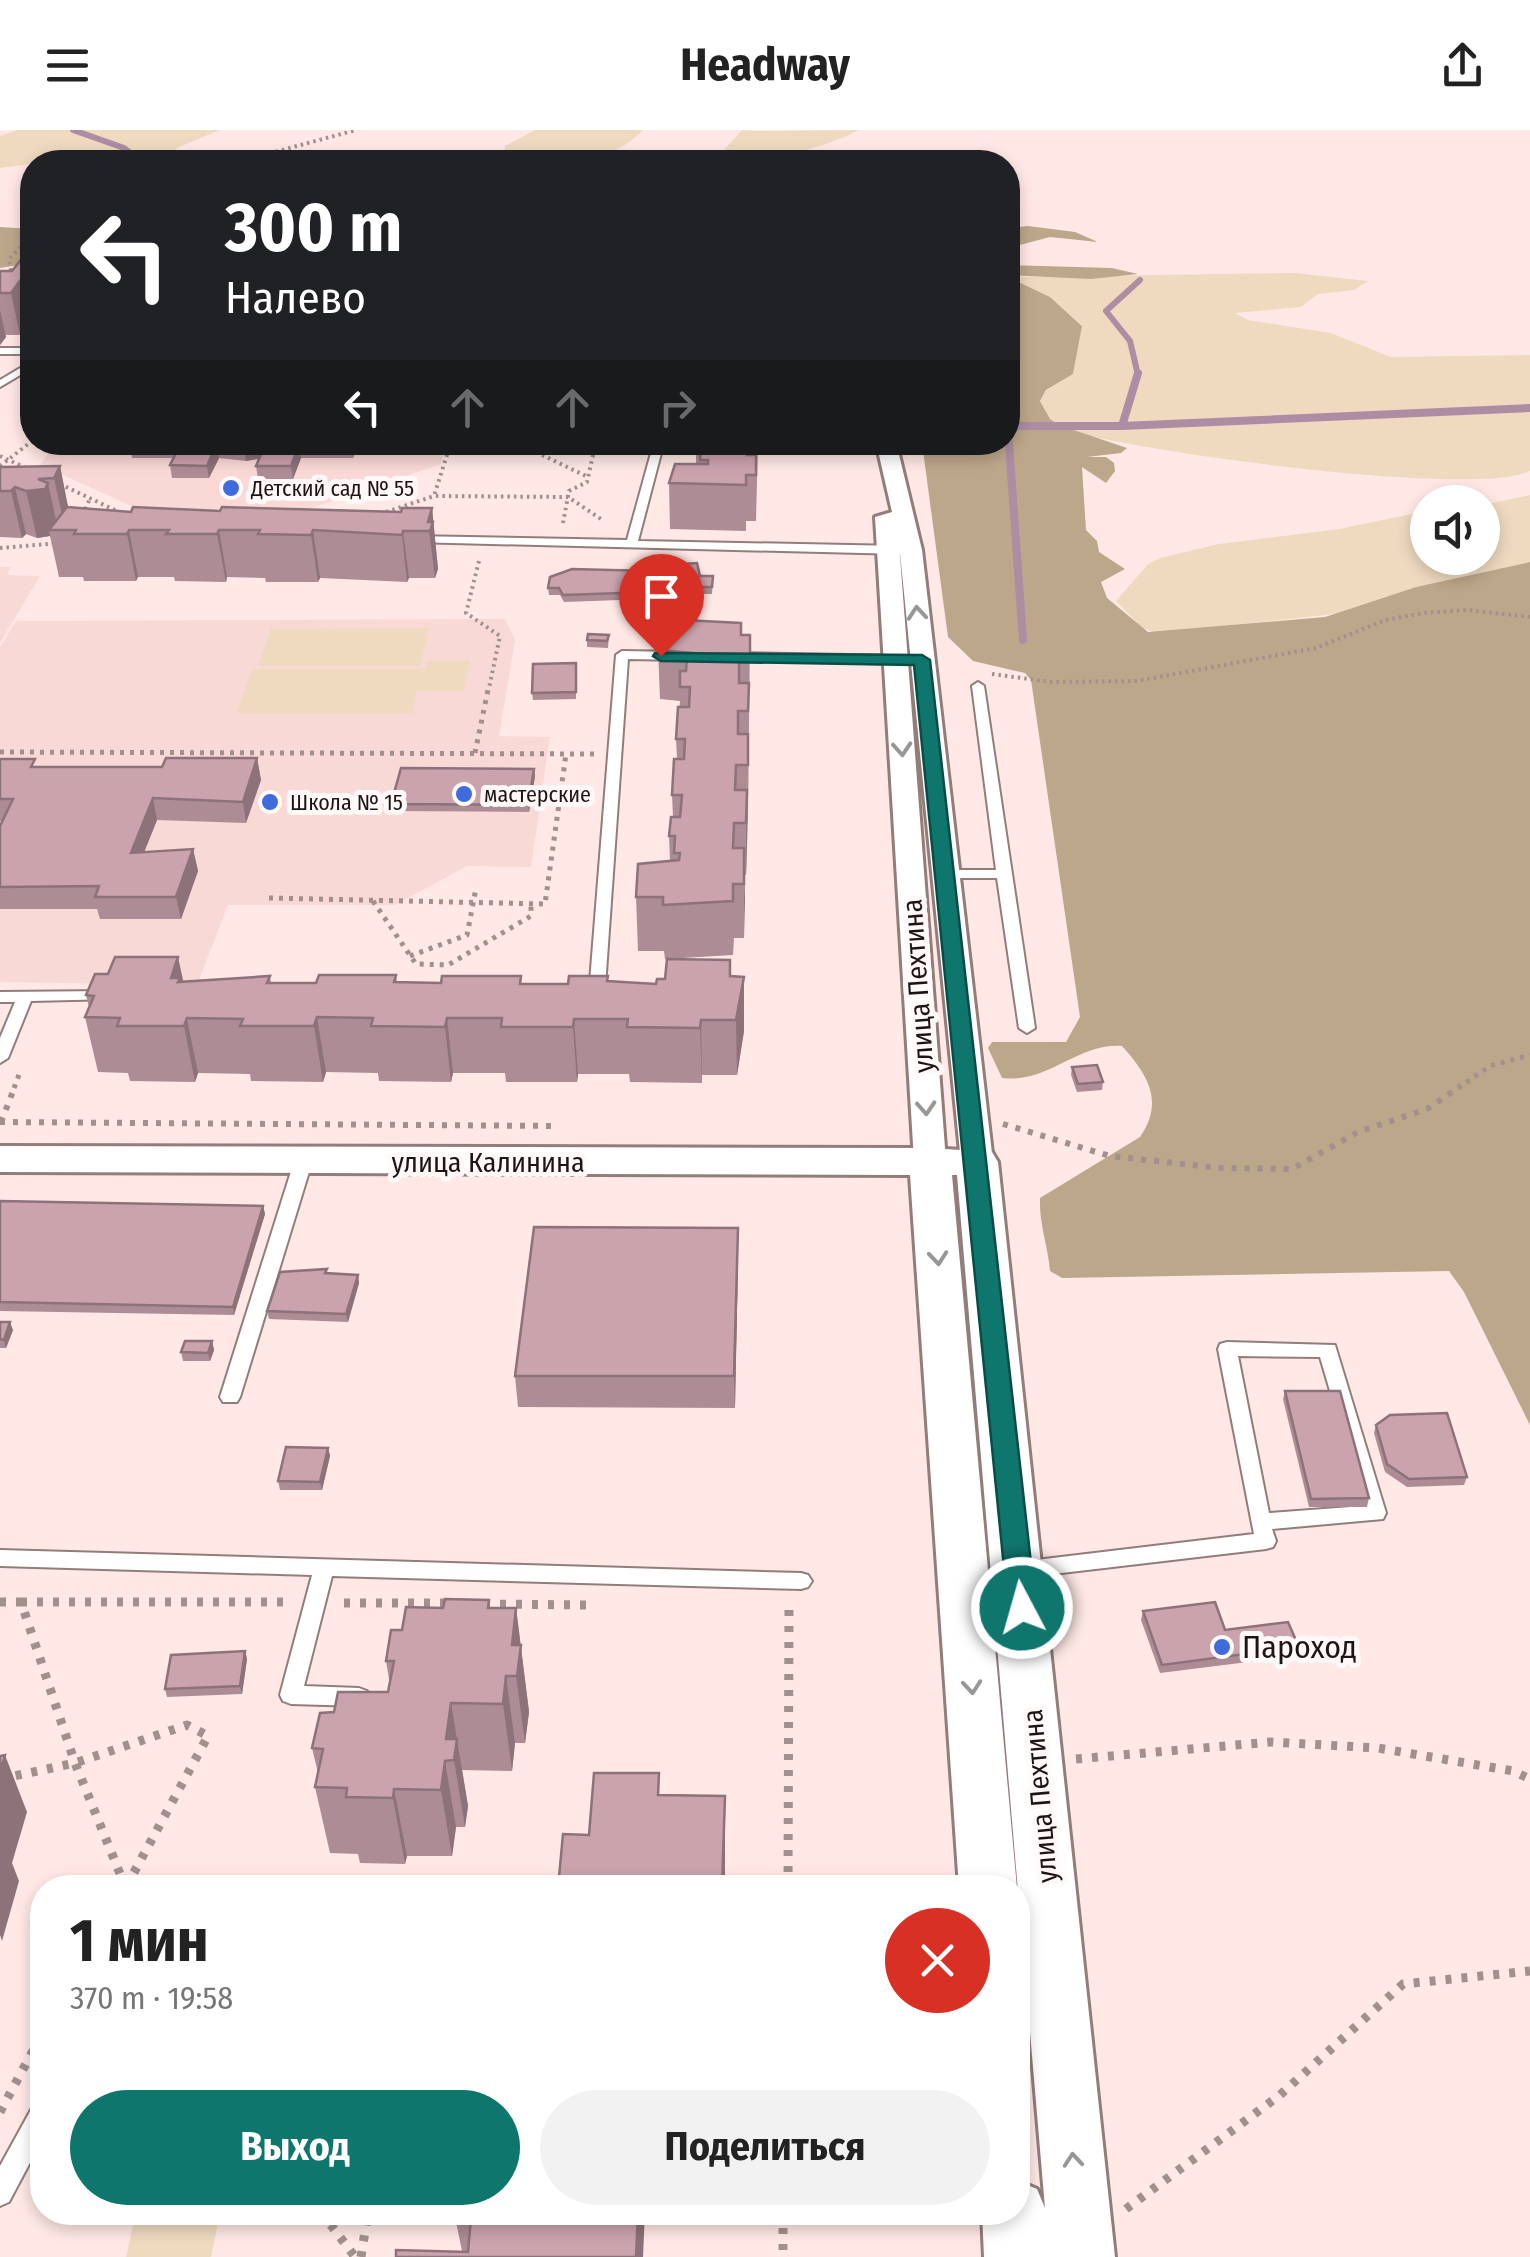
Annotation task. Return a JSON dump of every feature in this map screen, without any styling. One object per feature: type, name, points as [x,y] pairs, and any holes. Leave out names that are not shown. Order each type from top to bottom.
[{"type":"street","name":"улица Пехтина","points":[[885,455],[943,874],[960,1147],[988,1875]]},
{"type":"street","name":"улица Пехтина","points":[[914,665],[960,1147],[1018,1570],[1081,2250]]},
{"type":"street","name":"улица Калинина","points":[[0,1159],[303,1162],[960,1147]]},
{"type":"street","points":[[1015,2225],[1017,2257]]},
{"type":"lane","points":[[632,542],[655,455]]},
{"type":"lane","points":[[400,538],[900,550]]},
{"type":"lane","points":[[577,987],[597,987],[622,655],[700,656]]},
{"type":"lane","points":[[720,657],[914,665]]},
{"type":"lane","points":[[978,686],[1028,1028]]},
{"type":"lane","points":[[943,874],[1004,874]]},
{"type":"lane","points":[[0,997],[123,996]]},
{"type":"lane","points":[[0,1058],[25,997]]},
{"type":"lane","points":[[230,1397],[303,1162]]},
{"type":"lane","points":[[1018,1570],[1266,1541],[1260,1522],[1226,1349],[1328,1350],[1376,1513],[1260,1522]]},
{"type":"lane","points":[[0,1558],[801,1581]]},
{"type":"lane","points":[[324,1568],[291,1696],[370,1697]]},
{"type":"lane","points":[[0,2193],[30,2137]]},
{"type":"path","points":[[282,150],[356,130]]},
{"type":"path","points":[[12,276],[9,259],[20,248]]},
{"type":"path","points":[[0,466],[20,450]]},
{"type":"path","points":[[434,496],[448,455]]},
{"type":"path","points":[[542,455],[588,477]]},
{"type":"path","points":[[545,523],[565,523],[569,490],[588,477],[593,455]]},
{"type":"path","points":[[0,456],[41,475]]},
{"type":"path","points":[[57,483],[130,517]]},
{"type":"path","points":[[378,514],[434,496],[568,497],[617,530]]},
{"type":"path","points":[[77,527],[90,498]]},
{"type":"path","points":[[370,521],[390,521]]},
{"type":"path","points":[[0,548],[71,542]]},
{"type":"path","points":[[474,754],[500,636],[466,613],[482,550]]},
{"type":"path","points":[[914,665],[1051,682],[1137,681],[1316,648],[1385,620],[1424,613],[1468,610],[1530,616]]},
{"type":"path","points":[[0,752],[614,753]]},
{"type":"path","points":[[270,898],[545,904],[566,754]]},
{"type":"path","points":[[410,956],[466,935],[476,888]]},
{"type":"path","points":[[372,900],[416,964],[448,965],[531,916],[531,904]]},
{"type":"path","points":[[960,1147],[1013,1126],[1110,1156],[1262,1169],[1304,1166],[1358,1132],[1428,1108],[1490,1066],[1530,1055]]},
{"type":"path","points":[[26,1056],[1,1122],[560,1126]]},
{"type":"path","points":[[0,1602],[599,1605]]},
{"type":"path","points":[[21,1602],[75,1763],[121,1875]]},
{"type":"path","points":[[772,1606],[792,1607],[788,1875]]},
{"type":"path","points":[[0,1779],[75,1763],[187,1725],[208,1736],[133,1875]]},
{"type":"path","points":[[1038,1763],[1271,1742],[1397,1750],[1513,1771],[1530,1779]]},
{"type":"path","points":[[1081,2250],[1280,2095],[1403,1984],[1530,1971]]},
{"type":"path","points":[[0,2112],[30,2056]]},
{"type":"path","points":[[332,2225],[358,2257]]},
{"type":"path","points":[[358,2257],[365,2225]]},
{"type":"path","points":[[782,2257],[783,2225]]},
{"type":"shaded area","points":[[17,130],[220,130],[175,150],[20,150],[20,165],[0,168],[0,136]]},
{"type":"shaded area","points":[[535,130],[643,130],[615,150],[505,150],[505,146]]},
{"type":"shaded area","points":[[742,130],[859,130],[806,150],[724,150]]},
{"type":"shaded area","points":[[0,227],[20,228],[20,265],[0,268]]},
{"type":"shaded area","points":[[1020,227],[1075,232],[1098,242],[1050,237],[1020,245]]},
{"type":"shaded area","points":[[1020,265],[1112,268],[1138,274],[1091,279],[1020,276]]},
{"type":"shaded area","points":[[1295,273],[1368,281],[1354,290],[1318,294],[1301,307],[1235,313],[1248,320],[1331,333],[1391,357],[1530,355],[1530,471],[1497,478],[1379,476],[1232,460],[1071,431],[1050,420],[1040,401],[1047,390],[1073,374],[1082,325],[1050,297],[1020,283],[1020,277]]},
{"type":"shaded area","points":[[1020,283],[1050,297],[1082,326],[1073,374],[1046,390],[1040,401],[1050,419],[1127,448],[1121,453],[1087,457],[1106,457],[1114,463],[1115,471],[1106,483],[1082,467],[1086,530],[1097,541],[1099,552],[1125,569],[1101,582],[1107,598],[1148,632],[1325,617],[1416,587],[1471,575],[1500,575],[1500,569],[1530,562],[1530,1425],[1464,1292],[1449,1271],[1062,1278],[1050,1271],[1040,1198],[1140,1137],[1152,1101],[1140,1068],[1122,1046],[1091,1051],[1019,1078],[1002,1078],[988,1048],[992,1042],[1066,1042],[1080,1017],[1031,680],[1025,673],[973,661],[948,637],[924,455],[1020,455]]},
{"type":"shaded area","name":"Детский сад № 55","points":[[47,455],[443,455],[441,464],[303,511],[143,511],[40,465]]},
{"type":"shaded area","points":[[1530,495],[1530,562],[1500,569],[1500,501]]},
{"type":"shaded area","points":[[1410,514],[1410,575],[1471,575],[1416,587],[1334,614],[1158,633],[1142,628],[1116,601],[1148,564],[1160,558],[1219,544],[1339,529]]},
{"type":"shaded area","points":[[0,567],[11,567],[7,575],[40,576],[0,643]]},
{"type":"shaded area","name":"Школа № 15","points":[[505,619],[515,640],[499,736],[550,737],[531,867],[467,866],[395,905],[228,905],[197,985],[0,982],[0,647],[16,621]]},
{"type":"shaded area","points":[[429,628],[420,666],[258,666],[271,629]]},
{"type":"shaded area","points":[[427,661],[470,661],[463,691],[417,691],[412,713],[237,713],[252,669],[425,669]]},
{"type":"shaded area","points":[[133,2225],[218,2225],[211,2257],[126,2257]]},
{"type":"building","points":[[20,261],[20,281],[11,293],[0,293],[0,271],[12,271]]},
{"type":"building","points":[[175,455],[212,455],[207,466],[170,465]]},
{"type":"building","points":[[261,455],[295,455],[291,466],[256,466]]},
{"type":"building","points":[[700,455],[756,455],[756,475],[746,475],[746,485],[669,483],[675,464],[708,464],[708,460],[700,460]]},
{"type":"building","points":[[60,466],[54,478],[38,479],[48,483],[45,489],[26,491],[15,487],[0,491],[0,467]]},
{"type":"building","points":[[67,507],[131,512],[133,507],[401,512],[402,508],[432,508],[428,522],[433,522],[430,531],[403,531],[402,535],[313,530],[311,535],[258,534],[260,530],[219,530],[217,534],[129,530],[127,534],[74,534],[76,530],[49,530]]},
{"type":"building","points":[[697,563],[700,576],[713,576],[712,587],[699,587],[698,602],[649,599],[650,592],[563,595],[559,588],[548,588],[550,577],[572,569],[651,571],[652,566]]},
{"type":"building","points":[[683,620],[741,623],[741,635],[750,635],[750,662],[739,662],[739,683],[749,683],[748,711],[738,711],[738,734],[748,734],[748,765],[736,765],[735,790],[747,790],[746,823],[734,823],[733,848],[744,848],[744,884],[733,884],[733,901],[663,905],[663,897],[636,897],[638,864],[679,860],[680,853],[674,853],[675,836],[669,836],[671,817],[680,817],[682,795],[672,795],[674,759],[684,759],[685,739],[676,739],[678,707],[689,707],[690,687],[680,687],[680,671],[686,671],[687,658],[693,658],[693,653],[658,650],[660,625],[683,625]]},
{"type":"building","points":[[588,634],[609,635],[607,641],[587,640]]},
{"type":"building","points":[[576,663],[576,692],[532,693],[533,664]]},
{"type":"building","points":[[166,758],[257,758],[243,802],[153,798],[131,853],[193,849],[176,897],[95,897],[99,886],[0,887],[0,826],[13,799],[0,799],[0,759],[35,759],[31,767],[162,767]]},
{"type":"building","name":"мастерские","points":[[401,768],[534,769],[528,805],[391,804]]},
{"type":"building","points":[[115,957],[178,957],[171,978],[180,978],[178,982],[270,976],[267,983],[316,983],[319,975],[396,975],[394,982],[441,983],[442,976],[521,976],[520,984],[568,984],[569,976],[608,976],[607,981],[656,984],[657,979],[665,979],[667,959],[730,960],[730,976],[744,977],[736,1020],[701,1020],[700,1028],[627,1027],[628,1019],[574,1019],[573,1027],[501,1027],[502,1018],[447,1018],[445,1027],[371,1026],[373,1018],[317,1017],[314,1026],[240,1026],[243,1019],[187,1018],[184,1026],[117,1026],[120,1018],[85,1017],[94,996],[86,995],[95,974],[108,974]]},
{"type":"building","points":[[1097,1065],[1103,1082],[1078,1084],[1072,1067]]},
{"type":"building","points":[[0,1201],[263,1206],[233,1307],[0,1302]]},
{"type":"building","points":[[534,1227],[738,1228],[734,1376],[515,1376]]},
{"type":"building","points":[[327,1269],[325,1273],[358,1275],[346,1314],[267,1311],[280,1272]]},
{"type":"building","points":[[0,1322],[10,1322],[4,1340],[0,1339]]},
{"type":"building","points":[[185,1341],[212,1341],[208,1353],[181,1352]]},
{"type":"building","points":[[1285,1391],[1340,1391],[1369,1498],[1311,1499]]},
{"type":"building","points":[[1447,1413],[1467,1477],[1409,1479],[1387,1464],[1376,1425],[1390,1415]]},
{"type":"building","points":[[286,1447],[328,1448],[320,1482],[278,1481]]},
{"type":"building","points":[[445,1599],[489,1600],[488,1608],[516,1608],[512,1645],[521,1645],[517,1676],[506,1676],[503,1704],[451,1703],[446,1739],[457,1739],[454,1760],[445,1761],[441,1790],[394,1789],[393,1798],[346,1797],[347,1788],[315,1787],[323,1749],[312,1748],[320,1713],[334,1712],[338,1692],[388,1692],[394,1661],[386,1661],[391,1630],[402,1630],[406,1607],[443,1608]]},
{"type":"building","name":"Пароход","points":[[1215,1602],[1225,1630],[1288,1622],[1299,1647],[1162,1665],[1143,1611]]},
{"type":"building","points":[[245,1651],[240,1686],[165,1689],[171,1655]]},
{"type":"building","points":[[594,1773],[659,1773],[658,1795],[725,1796],[722,1875],[559,1875],[563,1834],[589,1835]]},
{"type":"building","points":[[470,2225],[637,2225],[636,2257],[396,2257],[396,2250],[468,2252]]},
{"type":"waterway","points":[[73,130],[127,150]]},
{"type":"waterway","points":[[1138,374],[1130,341],[1106,311],[1140,280]]},
{"type":"waterway","points":[[1122,426],[1138,374]]},
{"type":"waterway","points":[[1122,426],[1530,408]]},
{"type":"waterway","points":[[1020,426],[1122,426]]},
{"type":"waterway","points":[[1010,455],[1023,640]]},
{"type":"place","name":"Детский сад № 55","points":[[231,488]]},
{"type":"place","name":"мастерские","points":[[464,794]]},
{"type":"place","name":"Школа № 15","points":[[270,802]]},
{"type":"place","name":"Пароход","points":[[1222,1647]]},
{"type":"route","points":[[661,656],[922,660],[1022,1608]]}]
